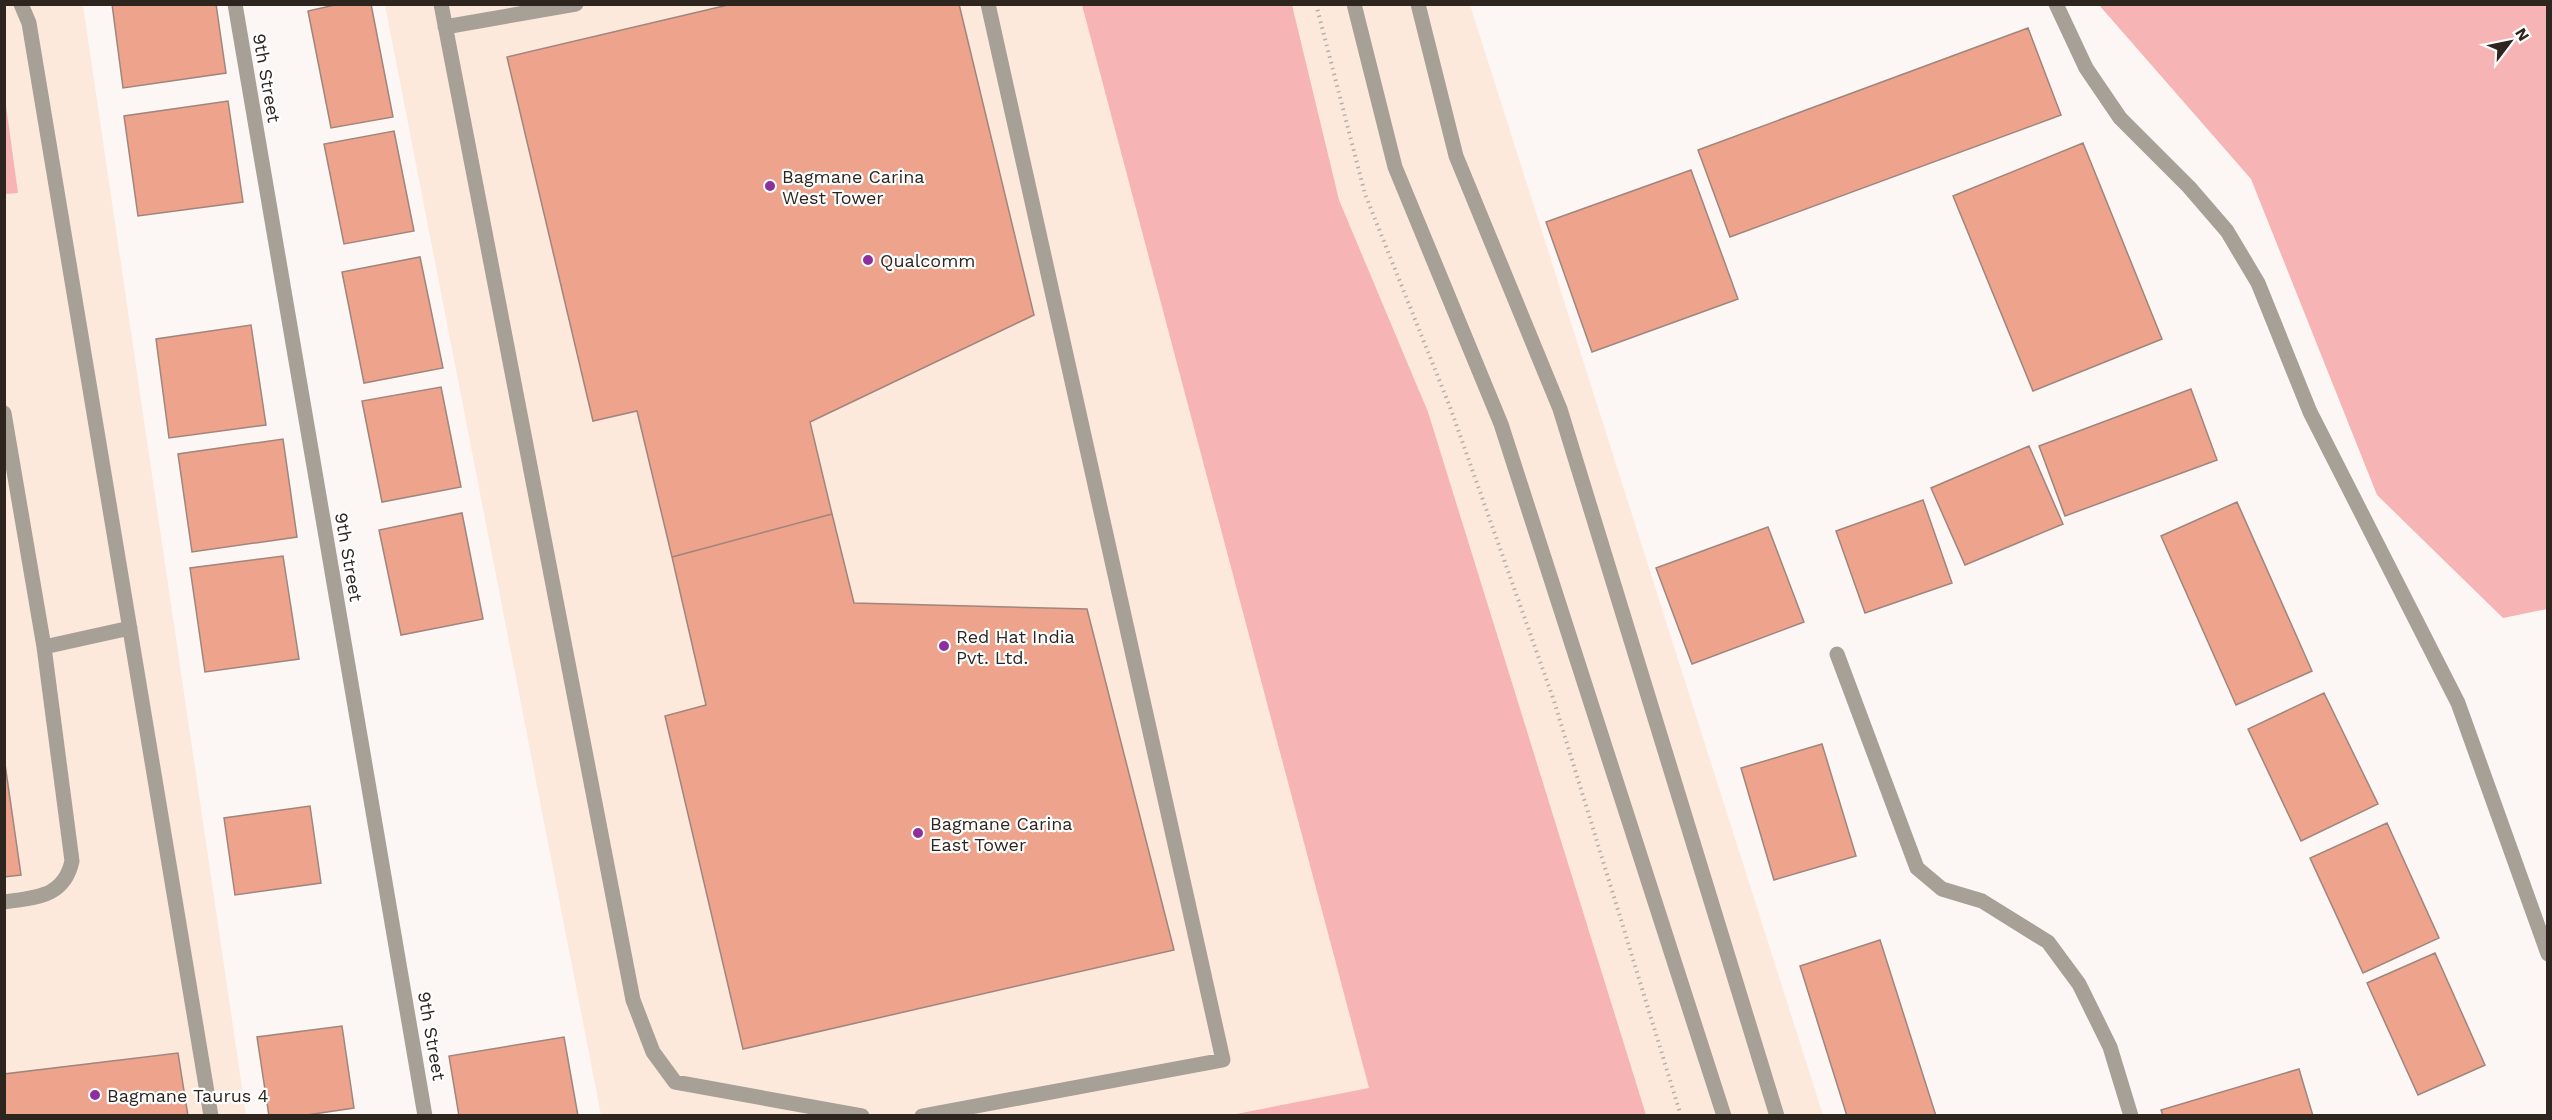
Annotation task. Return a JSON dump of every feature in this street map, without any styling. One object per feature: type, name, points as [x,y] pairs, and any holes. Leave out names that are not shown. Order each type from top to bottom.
[{"type":"street","points":[[21,4],[29,24],[211,1116]]},
{"type":"street","name":"9th Street","points":[[234,4],[426,1116]]},
{"type":"street","points":[[441,4],[633,1000],[653,1052],[675,1082],[862,1116]]},
{"type":"street","points":[[445,27],[576,4]]},
{"type":"street","points":[[922,1116],[1223,1060],[988,4]]},
{"type":"street","points":[[1354,4],[1395,167],[1501,424],[1724,1116]]},
{"type":"street","points":[[1418,4],[1456,156],[1560,409],[1777,1116]]},
{"type":"street","points":[[2056,4],[2086,68],[2120,118],[2189,187],[2227,231],[2258,283],[2310,412],[2458,703],[2547,954]]},
{"type":"street","points":[[4,412],[44,647],[72,861],[69,877],[58,889],[27,899],[4,902]]},
{"type":"street","points":[[44,647],[130,628]]},
{"type":"street","points":[[1837,654],[1917,868],[1942,889],[1982,901],[2048,942],[2079,984],[2110,1047],[2131,1116]]},
{"type":"path","points":[[1316,4],[1365,194],[1450,407],[1554,700],[1681,1116]]},
{"type":"shaded area","points":[[5,5],[83,5],[246,1115],[5,1116]]},
{"type":"shaded area","points":[[385,5],[1470,5],[1823,1115],[1646,1115],[1622,1040],[1231,1115],[601,1115]]},
{"type":"shaded area","points":[[1082,5],[1292,5],[1339,200],[1428,412],[1646,1115],[1231,1115],[1369,1088]]},
{"type":"shaded area","points":[[2099,5],[2547,5],[2547,609],[2503,618],[2377,495],[2251,179]]},
{"type":"shaded area","points":[[5,98],[18,193],[4,194]]},
{"type":"building","points":[[112,4],[216,4],[226,73],[123,88]]},
{"type":"building","points":[[339,4],[371,4],[393,117],[331,128],[308,11]]},
{"type":"building","name":"Bagmane Carina West Tower","points":[[732,4],[959,4],[1034,315],[810,422],[832,514],[672,557],[637,411],[593,421],[507,57]]},
{"type":"building","points":[[2028,28],[2061,115],[1730,237],[1698,150]]},
{"type":"building","points":[[228,101],[243,202],[138,216],[124,116]]},
{"type":"building","points":[[394,131],[414,231],[344,244],[324,144]]},
{"type":"building","points":[[2083,143],[2162,339],[2033,391],[1953,196]]},
{"type":"building","points":[[1691,170],[1738,299],[1592,352],[1546,222]]},
{"type":"building","points":[[420,257],[443,368],[364,383],[342,272]]},
{"type":"building","points":[[251,325],[266,425],[169,438],[156,339]]},
{"type":"building","points":[[441,387],[461,487],[382,502],[362,401]]},
{"type":"building","points":[[2191,389],[2217,460],[2065,516],[2039,446]]},
{"type":"building","points":[[283,439],[297,537],[192,552],[178,454]]},
{"type":"building","points":[[2029,446],[2063,524],[1965,565],[1931,488]]},
{"type":"building","points":[[1923,500],[1952,583],[1865,613],[1836,531]]},
{"type":"building","points":[[2237,502],[2312,671],[2236,705],[2161,536]]},
{"type":"building","points":[[462,513],[483,619],[401,635],[379,530]]},
{"type":"building","name":"Bagmane Carina East Tower","points":[[832,514],[854,603],[1087,609],[1174,950],[743,1049],[665,716],[706,705],[672,557]]},
{"type":"building","points":[[1768,527],[1804,622],[1692,664],[1656,568]]},
{"type":"building","points":[[283,556],[299,659],[205,672],[190,568]]},
{"type":"building","points":[[2324,693],[2378,804],[2301,841],[2248,729]]},
{"type":"building","points":[[1822,744],[1856,856],[1774,880],[1741,768]]},
{"type":"building","points":[[4,757],[21,875],[4,877]]},
{"type":"building","points":[[310,806],[321,883],[235,895],[224,818]]},
{"type":"building","points":[[2387,823],[2439,938],[2363,973],[2310,858]]},
{"type":"building","points":[[1880,940],[1936,1116],[1847,1116],[1800,966]]},
{"type":"building","points":[[2435,953],[2485,1065],[2418,1095],[2367,983]]},
{"type":"building","points":[[342,1026],[354,1108],[300,1116],[269,1116],[257,1037]]},
{"type":"building","points":[[564,1037],[578,1116],[459,1116],[449,1056]]},
{"type":"building","name":"Bagmane Taurus 4","points":[[178,1053],[188,1116],[4,1116],[4,1074]]},
{"type":"building","points":[[2299,1069],[2313,1116],[2163,1116],[2161,1110]]},
{"type":"place","name":"Bagmane Carina West Tower","points":[[770,186]]},
{"type":"place","name":"Qualcomm","points":[[868,260]]},
{"type":"place","name":"Red Hat India Pvt. Ltd.","points":[[944,646]]},
{"type":"place","name":"Bagmane Carina East Tower","points":[[918,833]]},
{"type":"place","name":"Bagmane Taurus 4","points":[[95,1095]]}]
